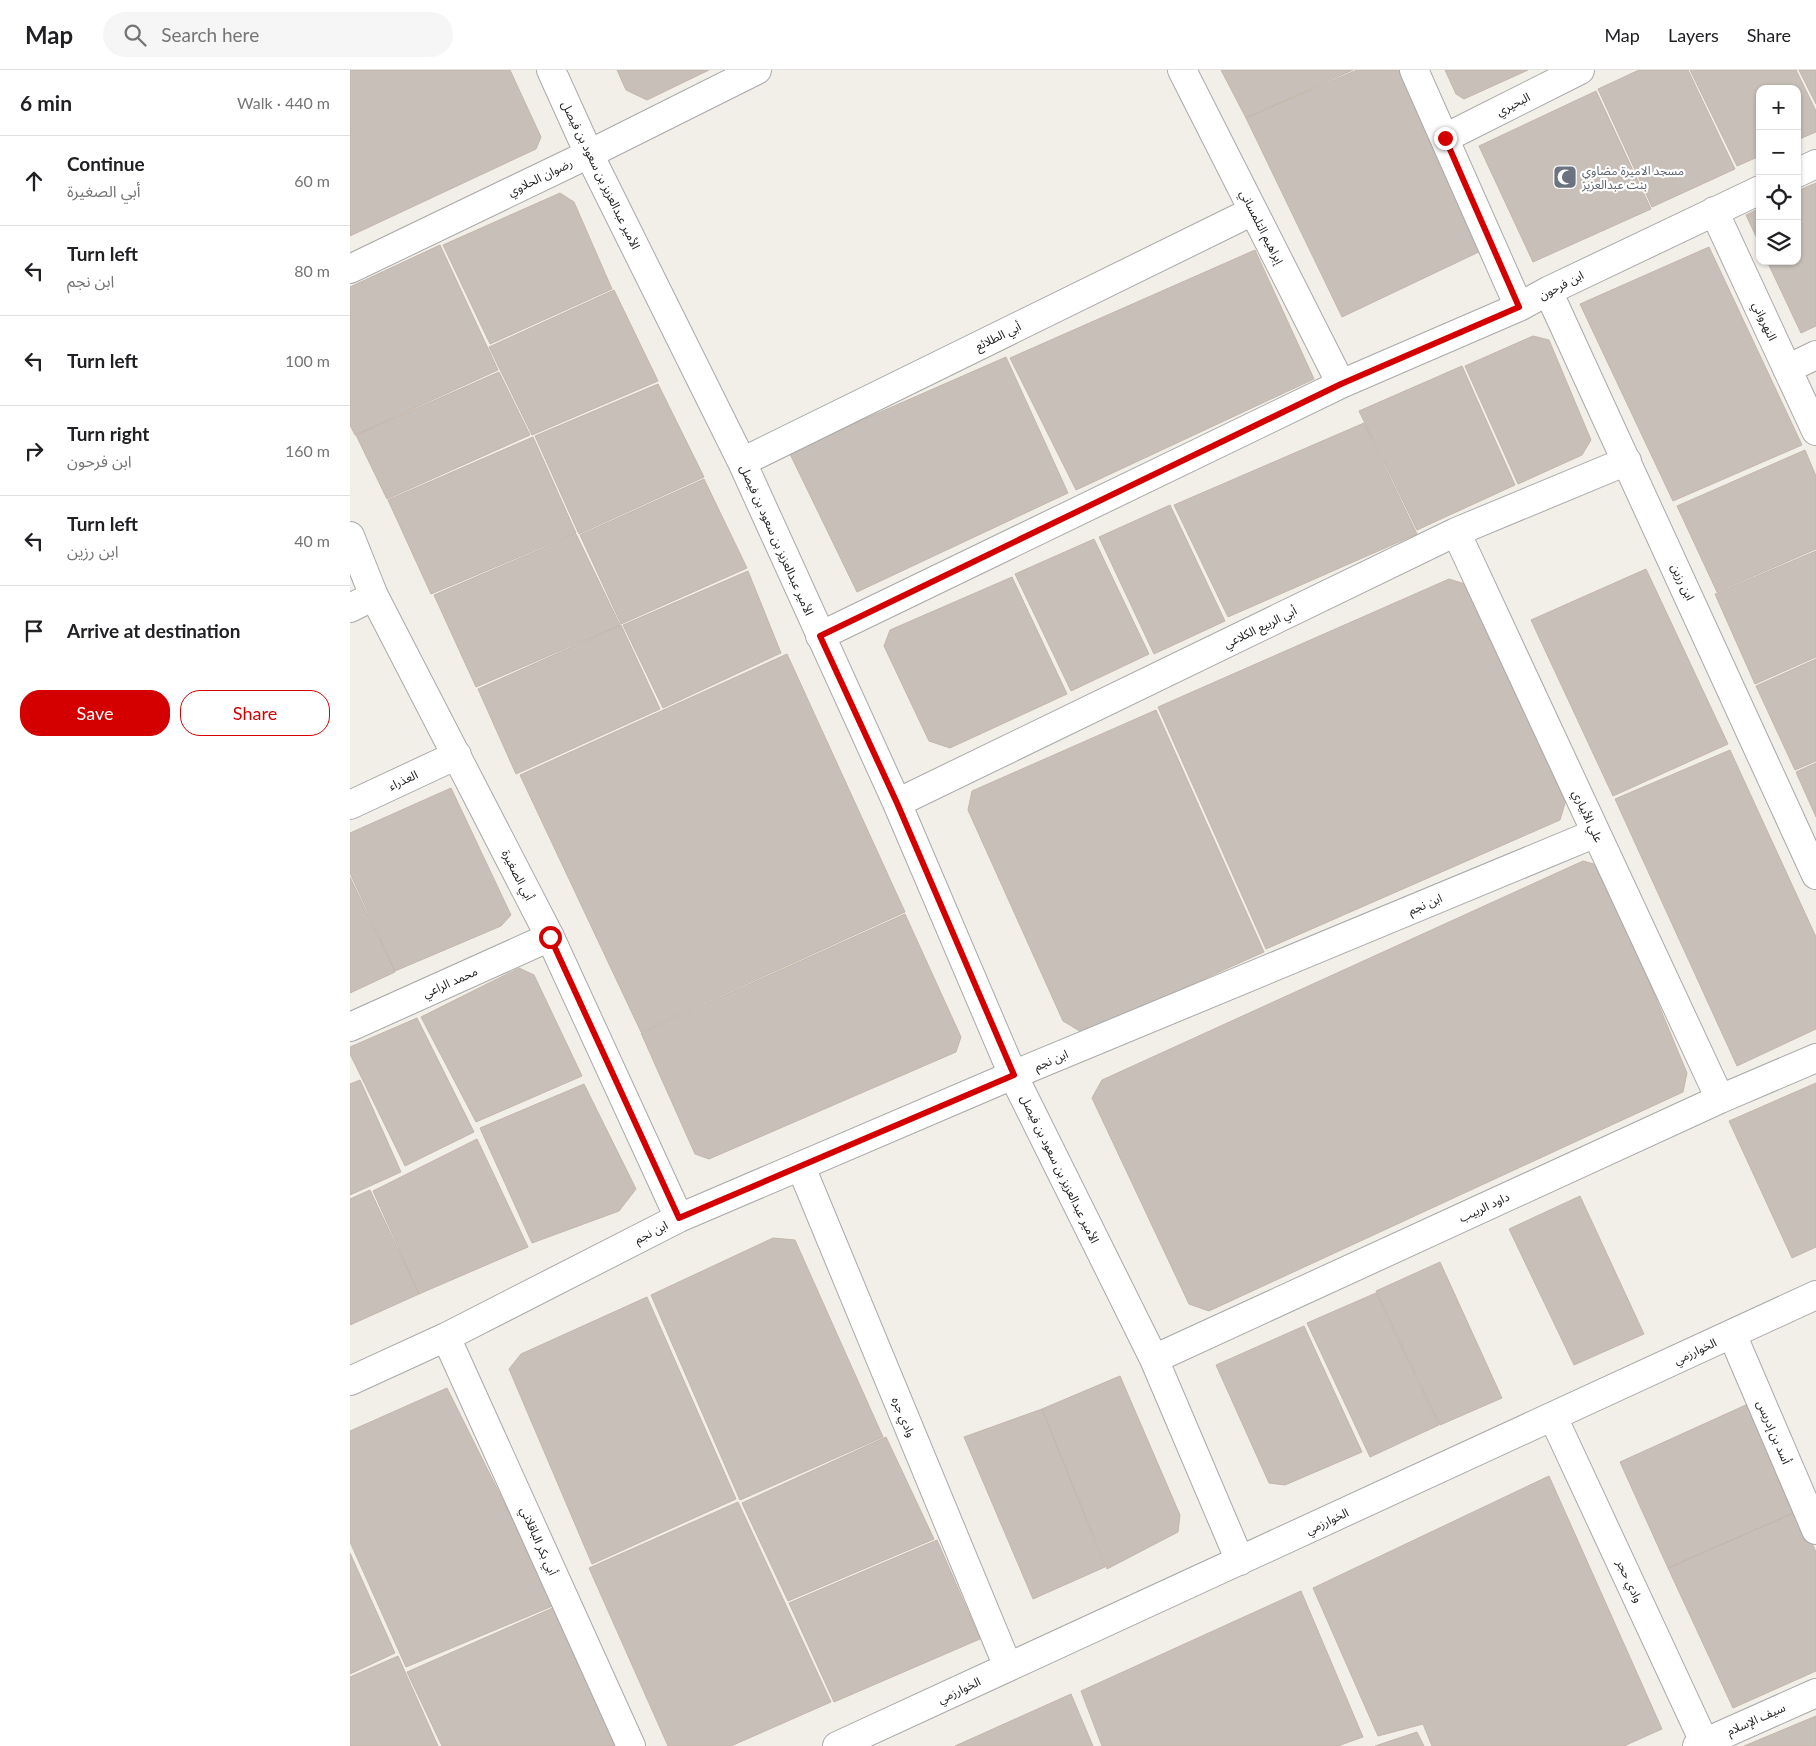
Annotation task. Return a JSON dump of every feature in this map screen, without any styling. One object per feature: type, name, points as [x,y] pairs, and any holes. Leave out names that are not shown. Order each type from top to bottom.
[{"type":"street","name":"الأمير عبدالعزيز بن سعود بن فيصل","points":[[551,70],[589,154],[742,462],[897,803],[1014,1075],[1154,1359],[1240,1560]]},
{"type":"street","name":"رضوان الحلاوي","points":[[350,269],[589,154],[757,70]]},
{"type":"street","name":"إبراهيم التلمساني","points":[[1182,70],[1341,384]]},
{"type":"street","points":[[1414,70],[1519,307]]},
{"type":"street","name":"البحيري","points":[[1445,138],[1580,70]]},
{"type":"street","points":[[1801,170],[1816,164]]},
{"type":"street","name":"ابن فرحون","points":[[820,636],[1341,384],[1519,307],[1548,290],[1756,192]]},
{"type":"street","name":"أبي الطلائع","points":[[742,462],[1253,210]]},
{"type":"street","name":"النهرواني","points":[[1714,211],[1816,431]]},
{"type":"street","name":"ابن رزين","points":[[1548,290],[1628,461],[1816,875]]},
{"type":"street","points":[[1787,369],[1816,355]]},
{"type":"street","name":"أبي الربيع الكلاعي","points":[[897,803],[1456,532],[1628,461]]},
{"type":"street","name":"علي الأبياري","points":[[1456,532],[1720,1099]]},
{"type":"street","name":"أبي الصغيرة","points":[[350,536],[362,602],[457,755],[550,937],[679,1218]]},
{"type":"street","name":"العذراء","points":[[350,806],[457,755]]},
{"type":"street","name":"ابن نجم","points":[[350,1380],[446,1337],[679,1218],[1014,1075],[1596,833]]},
{"type":"street","name":"محمد الراعي","points":[[350,1027],[550,937]]},
{"type":"street","name":"داود الربيب","points":[[1154,1359],[1720,1099],[1816,1058]]},
{"type":"street","name":"وادي جره","points":[[801,1166],[1008,1667]]},
{"type":"street","name":"الخوارزمي","points":[[837,1746],[1816,1296]]},
{"type":"street","name":"أسد بن إدريس","points":[[1732,1334],[1816,1530]]},
{"type":"street","name":"أبي بكر الباقلاني","points":[[446,1337],[631,1746]]},
{"type":"street","name":"وادي حجر","points":[[1553,1417],[1702,1745]]},
{"type":"street","name":"سيف الإسلام","points":[[1702,1745],[1816,1693]]},
{"type":"building","points":[[350,70],[510,70],[541,137],[536,149],[350,236]]},
{"type":"building","points":[[617,70],[709,70],[647,100],[626,90]]},
{"type":"building","points":[[1221,70],[1353,70],[1246,118]]},
{"type":"building","points":[[1357,70],[1399,70],[1483,250],[1342,317],[1246,118]]},
{"type":"building","points":[[1445,70],[1528,70],[1464,99],[1456,94]]},
{"type":"building","points":[[1639,70],[1688,70],[1735,169],[1652,207],[1598,89]]},
{"type":"building","points":[[1690,70],[1796,70],[1816,111],[1816,132],[1801,138],[1801,85],[1756,85],[1756,158],[1737,166]]},
{"type":"building","points":[[1799,70],[1816,70],[1816,104]]},
{"type":"building","name":"مسجد الاميرة مضاوي بنت عبدالعزيز","points":[[1596,91],[1651,209],[1533,262],[1479,146]]},
{"type":"building","points":[[1816,183],[1816,326],[1801,333],[1769,265],[1801,265],[1801,189]]},
{"type":"building","points":[[560,193],[574,202],[612,289],[490,344],[443,245]]},
{"type":"building","points":[[1756,210],[1756,236],[1746,215]]},
{"type":"building","points":[[440,245],[498,370],[355,435],[350,425],[350,287]]},
{"type":"building","points":[[1709,247],[1802,445],[1673,501],[1580,304]]},
{"type":"building","points":[[1255,250],[1314,379],[1076,490],[1010,358]]},
{"type":"building","points":[[614,290],[658,381],[532,435],[489,347]]},
{"type":"building","points":[[1533,336],[1549,340],[1591,440],[1582,455],[1518,484],[1465,366]]},
{"type":"building","points":[[1006,357],[1068,493],[857,592],[789,452]]},
{"type":"building","points":[[1462,366],[1515,485],[1417,530],[1359,411]]},
{"type":"building","points":[[499,372],[530,435],[387,499],[356,435]]},
{"type":"building","points":[[658,384],[704,477],[579,534],[535,436]]},
{"type":"building","points":[[1364,423],[1417,534],[1228,617],[1174,505]]},
{"type":"building","points":[[533,437],[576,533],[431,594],[388,500]]},
{"type":"building","points":[[1805,450],[1816,476],[1816,549],[1717,592],[1677,506]]},
{"type":"building","points":[[704,479],[747,568],[621,624],[580,535]]},
{"type":"building","points":[[1170,505],[1225,621],[1154,654],[1099,537]]},
{"type":"building","points":[[576,534],[620,625],[476,687],[434,595]]},
{"type":"building","points":[[1094,539],[1149,654],[1071,691],[1015,574]]},
{"type":"building","points":[[1816,551],[1816,657],[1755,684],[1715,594]]},
{"type":"building","points":[[1646,569],[1728,744],[1613,796],[1531,620]]},
{"type":"building","points":[[748,571],[781,653],[663,708],[623,625]]},
{"type":"building","points":[[1012,577],[1067,694],[950,748],[929,741],[884,646],[890,630]]},
{"type":"building","points":[[1449,579],[1468,585],[1566,800],[1560,820],[1266,949],[1158,707]]},
{"type":"building","points":[[621,625],[660,709],[516,774],[478,689]]},
{"type":"building","points":[[787,654],[905,912],[641,1032],[520,775]]},
{"type":"building","points":[[1816,659],[1816,761],[1795,770],[1756,686]]},
{"type":"building","points":[[1156,710],[1264,952],[1083,1033],[1063,1021],[968,810],[972,791]]},
{"type":"building","points":[[1730,750],[1816,937],[1816,1029],[1737,1066],[1615,799]]},
{"type":"building","points":[[1816,763],[1816,817],[1796,772]]},
{"type":"building","points":[[451,788],[511,915],[501,926],[395,971],[350,873],[350,833]]},
{"type":"building","points":[[1583,861],[1601,866],[1687,1073],[1683,1092],[1209,1311],[1189,1304],[1092,1098],[1102,1080]]},
{"type":"building","points":[[350,877],[395,972],[350,993]]},
{"type":"building","points":[[905,914],[961,1037],[956,1052],[709,1159],[695,1154],[641,1033]]},
{"type":"building","points":[[519,968],[534,975],[582,1076],[476,1122],[421,1017]]},
{"type":"building","points":[[417,1018],[474,1132],[405,1166],[350,1054],[350,1047]]},
{"type":"building","points":[[360,1080],[401,1172],[350,1195],[350,1084]]},
{"type":"building","points":[[1816,1083],[1816,1247],[1792,1258],[1729,1121]]},
{"type":"building","points":[[584,1084],[636,1189],[619,1211],[532,1243],[480,1128]]},
{"type":"building","points":[[477,1139],[528,1247],[419,1294],[373,1191]]},
{"type":"building","points":[[370,1190],[419,1294],[350,1325],[350,1199]]},
{"type":"building","points":[[1580,1196],[1644,1334],[1574,1365],[1509,1229]]},
{"type":"building","points":[[773,1238],[795,1240],[883,1437],[740,1500],[651,1295]]},
{"type":"building","points":[[1440,1262],[1502,1398],[1440,1425],[1376,1291]]},
{"type":"building","points":[[1376,1293],[1439,1425],[1370,1457],[1307,1323]]},
{"type":"building","points":[[647,1297],[736,1499],[592,1564],[509,1369],[521,1354]]},
{"type":"building","points":[[1304,1326],[1362,1452],[1285,1485],[1269,1483],[1216,1365]]},
{"type":"building","points":[[1120,1376],[1180,1515],[1178,1532],[1107,1569],[1042,1409]]},
{"type":"building","points":[[447,1388],[555,1605],[406,1667],[350,1542],[350,1431]]},
{"type":"building","points":[[1748,1404],[1798,1511],[1668,1568],[1620,1462]]},
{"type":"building","points":[[1042,1409],[1105,1567],[1033,1599],[964,1437]]},
{"type":"building","points":[[886,1437],[934,1539],[788,1601],[742,1503]]},
{"type":"building","points":[[1549,1476],[1662,1729],[1624,1746],[1432,1746],[1423,1724],[1378,1736],[1313,1588]]},
{"type":"building","points":[[738,1502],[831,1702],[731,1746],[668,1746],[589,1568]]},
{"type":"building","points":[[1798,1511],[1816,1552],[1816,1671],[1733,1708],[1668,1568]]},
{"type":"building","points":[[937,1540],[980,1639],[834,1702],[789,1603]]},
{"type":"building","points":[[350,1553],[395,1653],[350,1674]]},
{"type":"building","points":[[1301,1591],[1363,1737],[1338,1746],[1102,1746],[1081,1691]]},
{"type":"building","points":[[555,1607],[616,1746],[442,1746],[407,1672]]},
{"type":"building","points":[[398,1656],[438,1746],[350,1746],[350,1677]]},
{"type":"building","points":[[1071,1694],[1093,1746],[955,1746]]},
{"type":"building","points":[[1816,1716],[1816,1746],[1744,1746]]},
{"type":"building","points":[[1417,1732],[1424,1746],[1375,1746]]},
{"type":"place","name":"مسجد الاميرة مضاوي بنت عبدالعزيز","points":[[1565,177]]},
{"type":"route","points":[[550,937],[679,1218],[1014,1075],[897,803],[820,636],[1341,384],[1519,307],[1445,138]]}]
